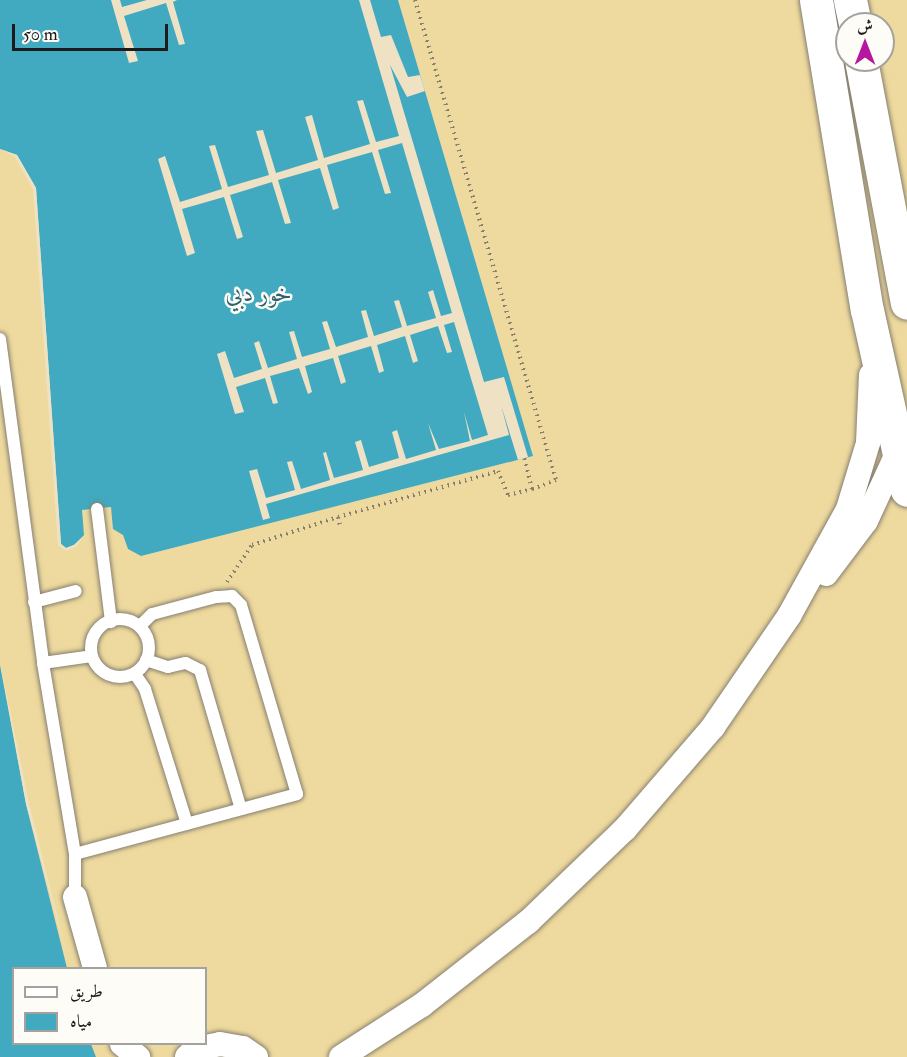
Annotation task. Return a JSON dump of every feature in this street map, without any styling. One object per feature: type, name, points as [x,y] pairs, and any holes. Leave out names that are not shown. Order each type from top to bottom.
[{"type":"main road","points":[[816,0],[867,310],[897,455],[907,490]]},
{"type":"main road","points":[[863,72],[907,303]]},
{"type":"street","points":[[789,616],[848,509],[861,476],[872,408],[867,310]]},
{"type":"street","points":[[341,1057],[477,965],[578,877],[706,736],[789,616],[866,521],[897,455],[907,415]]},
{"type":"street","points":[[75,897],[94,967]]},
{"type":"street","points":[[187,1057],[195,1049],[220,1044],[243,1048],[256,1057]]},
{"type":"street","points":[[124,1045],[138,1057]]},
{"type":"lane","points":[[0,339],[34,602],[75,854],[75,897]]},
{"type":"lane","points":[[98,509],[111,622]]},
{"type":"lane","points":[[34,602],[76,591]]},
{"type":"lane","points":[[75,854],[297,794],[246,617],[232,596],[216,597],[152,614],[140,626]]},
{"type":"lane","points":[[127,619],[140,626],[150,649],[146,660],[135,674],[119,679],[100,671],[92,656],[92,639],[101,627],[111,622],[127,619]]},
{"type":"lane","points":[[43,663],[92,656]]},
{"type":"lane","points":[[146,660],[168,667],[186,663],[200,670],[240,809]]},
{"type":"lane","points":[[135,674],[145,689],[187,824]]},
{"type":"path","points":[[216,597],[252,545],[338,517],[498,471],[508,495],[556,480],[415,0]]},
{"type":"path","points":[[524,458],[532,489]]},
{"type":"path","points":[[338,517],[340,526]]},
{"type":"sand","points":[[398,0],[907,0],[907,1057],[96,1057],[91,1045],[207,1045],[207,967],[67,967],[26,804],[0,665],[0,149],[17,155],[36,188],[82,510],[111,507],[127,542],[141,556],[533,456]]},
{"type":"water","name":"خور دبي","points":[[0,0],[398,0],[533,456],[141,556],[128,549],[123,535],[113,529],[111,507],[82,510],[84,535],[74,545],[66,548],[61,544],[36,188],[17,155],[0,149]]},
{"type":"water","points":[[0,665],[26,804],[67,967],[12,967],[12,1045],[91,1045],[96,1057],[0,1057]]},
{"type":"pier","points":[[111,0],[120,0],[122,7],[147,0],[177,0],[173,2],[185,44],[179,45],[166,3],[124,16],[138,61],[129,63]]},
{"type":"pier","points":[[359,0],[370,0],[381,37],[391,35],[408,77],[420,75],[425,91],[407,97],[390,65],[484,382],[504,377],[528,457],[518,460],[501,405],[509,435],[266,504],[270,518],[263,520],[249,471],[257,469],[266,498],[295,490],[287,462],[292,461],[301,489],[330,480],[323,453],[326,452],[334,478],[363,470],[355,442],[361,440],[369,467],[399,458],[392,432],[397,430],[406,459],[436,450],[428,423],[439,449],[470,441],[464,412],[472,440],[488,435],[454,322],[444,325],[452,352],[447,353],[438,326],[410,335],[418,361],[413,363],[405,336],[377,345],[384,371],[379,373],[371,346],[338,356],[346,382],[341,384],[333,358],[305,366],[312,392],[308,394],[299,368],[270,376],[278,403],[273,404],[265,378],[236,387],[244,412],[235,414],[217,354],[225,351],[234,378],[262,369],[254,343],[259,341],[268,368],[297,359],[289,332],[294,331],[302,357],[330,349],[322,322],[327,321],[336,347],[368,337],[361,311],[366,310],[374,336],[402,327],[394,301],[399,300],[407,326],[436,318],[428,292],[433,290],[441,316],[452,313],[402,143],[378,150],[391,193],[385,194],[372,152],[327,165],[339,208],[333,210],[320,168],[278,180],[291,223],[285,224],[272,182],[230,195],[243,237],[237,239],[224,197],[182,209],[195,253],[187,256],[158,159],[165,156],[180,202],[222,189],[209,146],[215,145],[228,187],[269,175],[256,131],[263,130],[276,173],[318,160],[305,117],[312,115],[324,158],[370,144],[357,101],[363,100],[376,142],[399,136]]},
{"type":"pier","points":[[0,149],[17,155],[36,188],[61,544],[66,548],[74,545],[84,536],[76,547],[66,551],[58,545],[33,189],[15,157]]},
{"type":"pier","points":[[0,662],[29,803],[70,967],[70,967],[26,804]]}]
